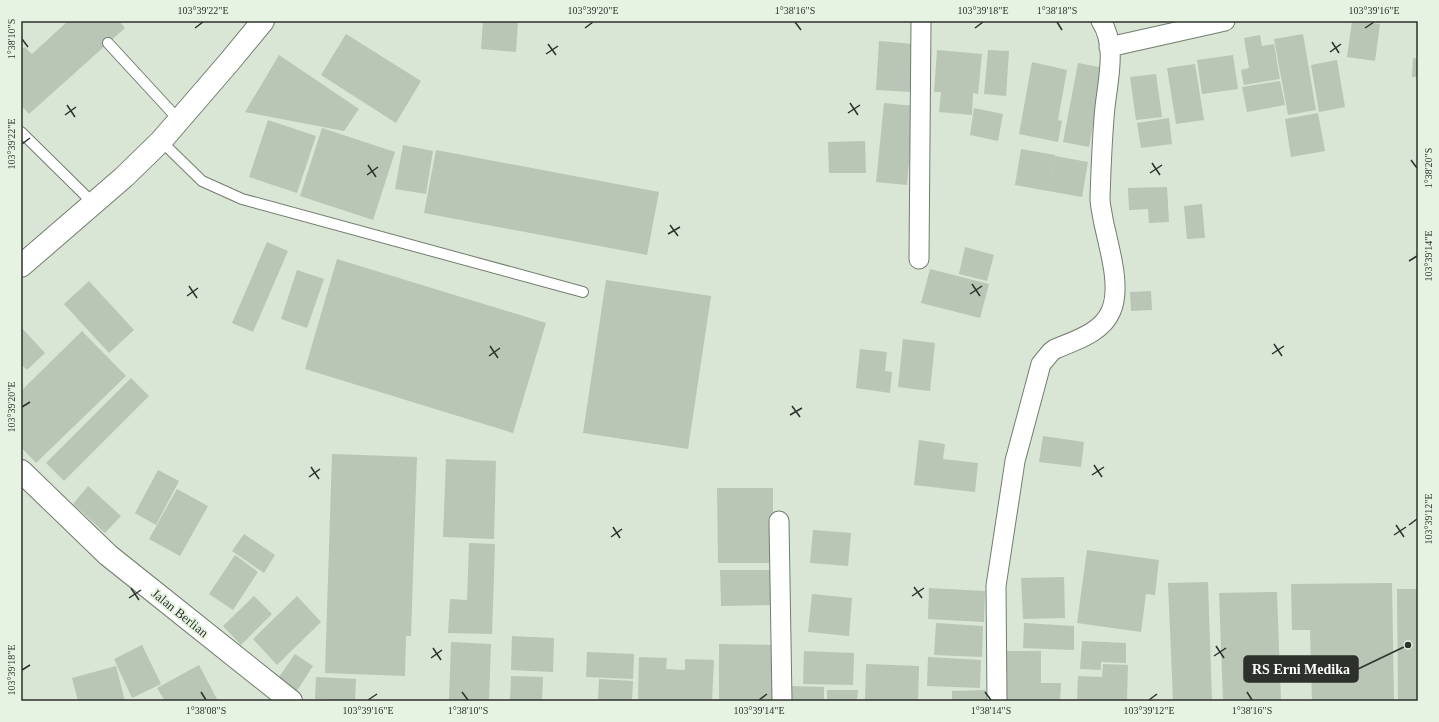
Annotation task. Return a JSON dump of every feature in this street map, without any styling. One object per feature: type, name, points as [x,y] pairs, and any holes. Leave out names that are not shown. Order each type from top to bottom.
[{"type":"main road","points":[[21,266],[124,177],[161,141],[263,21]]},
{"type":"main road","name":"Jalan Berlian","points":[[21,471],[108,555],[290,701]]},
{"type":"street","points":[[919,259],[921,21]]},
{"type":"street","points":[[997,701],[996,586],[1015,461],[1041,364],[1054,349],[1085,336],[1104,323],[1112,311],[1116,286],[1100,200],[1105,107],[1110,68],[1109,47],[1104,26],[1100,21]]},
{"type":"street","points":[[1109,47],[1225,21]]},
{"type":"street","points":[[779,521],[782,701]]},
{"type":"lane","points":[[108,43],[179,120]]},
{"type":"lane","points":[[21,132],[93,203]]},
{"type":"lane","points":[[161,141],[202,181],[242,199],[583,292]]},
{"type":"building","points":[[68,21],[119,21],[125,28],[29,114],[21,105],[21,50],[25,47],[32,54]]},
{"type":"building","points":[[483,21],[518,21],[516,52],[481,49]]},
{"type":"building","points":[[1352,21],[1380,24],[1375,61],[1347,57]]},
{"type":"building","points":[[346,34],[421,81],[396,123],[321,75]]},
{"type":"building","points":[[1303,34],[1316,110],[1288,115],[1274,39]]},
{"type":"building","points":[[1260,35],[1262,46],[1274,44],[1280,79],[1244,85],[1241,70],[1249,68],[1244,38]]},
{"type":"building","points":[[879,41],[914,44],[911,92],[876,90]]},
{"type":"building","points":[[937,50],[982,54],[978,94],[973,93],[972,115],[939,112],[941,92],[934,92]]},
{"type":"building","points":[[988,50],[1009,51],[1006,96],[984,94]]},
{"type":"building","points":[[279,55],[359,109],[344,131],[245,112]]},
{"type":"building","points":[[1233,55],[1238,89],[1202,94],[1197,60]]},
{"type":"building","points":[[1413,58],[1418,59],[1418,77],[1412,77]]},
{"type":"building","points":[[1337,60],[1345,107],[1319,112],[1311,65]]},
{"type":"building","points":[[1032,62],[1067,70],[1058,120],[1062,121],[1058,142],[1019,134]]},
{"type":"building","points":[[1078,63],[1104,68],[1089,147],[1063,142]]},
{"type":"building","points":[[1195,64],[1204,120],[1176,124],[1167,68]]},
{"type":"building","points":[[1156,74],[1162,117],[1136,120],[1130,77]]},
{"type":"building","points":[[1280,81],[1285,105],[1247,112],[1242,87]]},
{"type":"building","points":[[884,103],[914,106],[907,185],[876,182]]},
{"type":"building","points":[[974,108],[1003,114],[998,141],[970,135]]},
{"type":"building","points":[[1318,113],[1325,151],[1291,157],[1285,119]]},
{"type":"building","points":[[1169,118],[1172,144],[1141,148],[1137,123]]},
{"type":"building","points":[[268,120],[316,136],[297,193],[249,177]]},
{"type":"building","points":[[322,128],[395,152],[373,220],[300,196]]},
{"type":"building","points":[[865,141],[866,173],[829,173],[828,142]]},
{"type":"building","points":[[403,145],[433,151],[426,194],[395,189]]},
{"type":"building","points":[[1021,149],[1055,155],[1049,189],[1055,156],[1088,162],[1082,197],[1015,185]]},
{"type":"building","points":[[436,150],[659,192],[647,255],[424,213]]},
{"type":"building","points":[[1167,187],[1169,222],[1149,223],[1148,209],[1129,210],[1128,188]]},
{"type":"building","points":[[1202,204],[1205,238],[1187,239],[1184,206]]},
{"type":"building","points":[[267,242],[288,251],[253,332],[232,323]]},
{"type":"building","points":[[965,247],[994,255],[987,281],[959,274]]},
{"type":"building","points":[[337,259],[546,323],[513,433],[305,369]]},
{"type":"building","points":[[930,269],[989,284],[980,318],[921,303]]},
{"type":"building","points":[[297,270],[324,279],[307,328],[281,319]]},
{"type":"building","points":[[606,280],[711,296],[688,449],[583,433]]},
{"type":"building","points":[[89,281],[134,330],[109,353],[64,304]]},
{"type":"building","points":[[1151,291],[1152,310],[1131,311],[1130,292]]},
{"type":"building","points":[[21,327],[45,353],[27,370],[21,364]]},
{"type":"building","points":[[82,331],[126,376],[36,463],[21,447],[21,391]]},
{"type":"building","points":[[903,339],[935,343],[930,391],[898,387]]},
{"type":"building","points":[[860,349],[887,352],[885,371],[892,372],[890,393],[856,388]]},
{"type":"building","points":[[131,378],[149,396],[64,481],[46,463]]},
{"type":"building","points":[[1043,436],[1084,442],[1081,467],[1039,462]]},
{"type":"building","points":[[919,440],[945,444],[943,459],[978,463],[975,492],[914,485]]},
{"type":"building","points":[[332,454],[417,457],[411,636],[406,636],[405,676],[325,673]]},
{"type":"building","points":[[446,459],[496,461],[494,539],[443,537]]},
{"type":"building","points":[[158,470],[179,481],[156,525],[135,513]]},
{"type":"building","points":[[88,486],[121,516],[105,533],[73,504]]},
{"type":"building","points":[[717,488],[773,488],[773,563],[718,563]]},
{"type":"building","points":[[177,489],[208,506],[180,556],[149,539]]},
{"type":"building","points":[[813,530],[851,533],[848,566],[810,563]]},
{"type":"building","points":[[244,534],[275,555],[264,573],[232,551]]},
{"type":"building","points":[[469,543],[495,544],[492,634],[448,633],[450,599],[467,600]]},
{"type":"building","points":[[1087,550],[1159,560],[1155,595],[1146,594],[1141,632],[1077,623]]},
{"type":"building","points":[[235,555],[258,572],[233,610],[209,594]]},
{"type":"building","points":[[720,570],[771,570],[772,605],[721,606]]},
{"type":"building","points":[[1064,577],[1065,618],[1023,619],[1021,578]]},
{"type":"building","points":[[1208,582],[1212,701],[1173,701],[1168,583]]},
{"type":"building","points":[[1392,583],[1394,701],[1312,701],[1310,630],[1292,630],[1291,584]]},
{"type":"building","points":[[929,588],[985,591],[984,622],[928,619]]},
{"type":"building","points":[[1397,589],[1418,589],[1418,701],[1398,701]]},
{"type":"building","points":[[1277,592],[1281,701],[1223,701],[1219,593]]},
{"type":"building","points":[[812,594],[852,598],[849,636],[808,632]]},
{"type":"building","points":[[254,596],[272,614],[241,645],[223,626]]},
{"type":"building","points":[[297,596],[321,622],[277,665],[253,639]]},
{"type":"building","points":[[936,623],[983,626],[982,657],[934,655]]},
{"type":"building","points":[[1024,623],[1074,626],[1074,650],[1023,648]]},
{"type":"building","points":[[512,636],[554,638],[553,672],[511,670]]},
{"type":"building","points":[[1082,641],[1126,643],[1126,663],[1101,662],[1101,670],[1080,669]]},
{"type":"building","points":[[451,642],[491,644],[489,701],[449,701]]},
{"type":"building","points":[[719,644],[774,645],[774,701],[719,701]]},
{"type":"building","points":[[142,645],[161,684],[132,698],[114,659]]},
{"type":"building","points":[[804,651],[854,653],[853,685],[803,684]]},
{"type":"building","points":[[1005,651],[1041,651],[1041,683],[1061,683],[1060,701],[1005,701]]},
{"type":"building","points":[[587,652],[634,654],[633,679],[586,677]]},
{"type":"building","points":[[295,654],[313,666],[293,697],[274,684]]},
{"type":"building","points":[[639,657],[667,658],[666,669],[685,670],[685,659],[714,660],[712,701],[638,701]]},
{"type":"building","points":[[928,657],[981,660],[980,688],[927,686]]},
{"type":"building","points":[[866,664],[919,666],[918,701],[865,701]]},
{"type":"building","points":[[1103,664],[1128,665],[1127,701],[1077,701],[1078,676],[1102,677]]},
{"type":"building","points":[[199,665],[218,701],[165,701],[157,688]]},
{"type":"building","points":[[116,666],[125,701],[78,701],[72,678]]},
{"type":"building","points":[[511,676],[543,677],[542,701],[510,701]]},
{"type":"building","points":[[316,677],[356,679],[355,701],[315,699]]},
{"type":"building","points":[[599,679],[633,681],[632,701],[598,701]]},
{"type":"building","points":[[788,686],[824,687],[824,701],[787,701]]},
{"type":"building","points":[[827,690],[858,690],[857,701],[827,701]]},
{"type":"building","points":[[986,690],[986,701],[952,701],[952,691]]},
{"type":"place","name":"RS Erni Medika","points":[[1408,645]]}]
